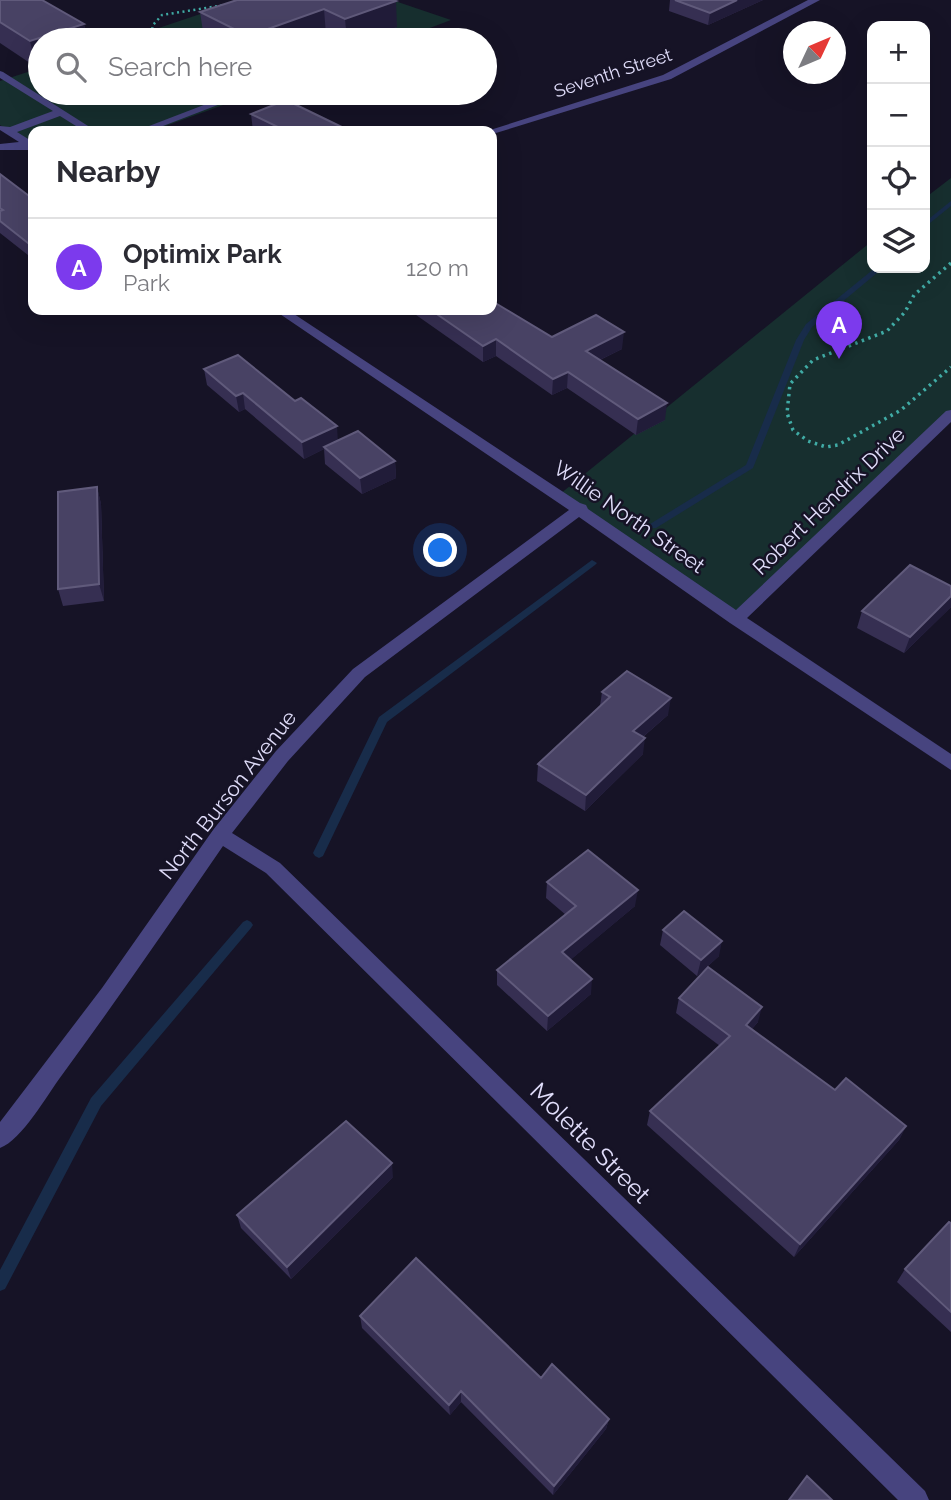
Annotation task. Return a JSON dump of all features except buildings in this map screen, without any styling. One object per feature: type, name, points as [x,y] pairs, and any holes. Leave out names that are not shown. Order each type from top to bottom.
[{"type":"street","points":[[784,0],[803,6]]},
{"type":"street","name":"Seventh Street","points":[[497,129],[667,77],[815,0]]},
{"type":"street","points":[[0,74],[28,93]]},
{"type":"street","points":[[46,105],[81,126]]},
{"type":"street","points":[[155,126],[211,105]]},
{"type":"street","points":[[5,128],[58,113]]},
{"type":"street","points":[[5,128],[28,144]]},
{"type":"street","points":[[0,146],[28,146]]},
{"type":"street","name":"Willie North Street","points":[[288,315],[398,384],[581,508],[736,619],[951,762]]},
{"type":"street","name":"Robert Hendrix Drive","points":[[736,619],[951,415]]},
{"type":"street","name":"North Burson Avenue","points":[[0,1138],[109,994],[220,835],[282,756],[359,673],[581,508]]},
{"type":"street","name":"Molette Street","points":[[220,835],[273,868],[916,1500]]},
{"type":"path","points":[[152,28],[162,15],[231,4],[234,0]]},
{"type":"path","points":[[951,263],[914,295],[905,312],[887,331],[813,360],[790,384],[787,398],[793,430],[808,441],[825,447],[838,446],[901,410],[951,367]]},
{"type":"green space","points":[[242,0],[392,0],[451,20],[430,28],[159,28]]},
{"type":"green space","points":[[28,72],[28,105],[223,105],[166,126],[28,126],[28,144],[0,125],[0,81]]},
{"type":"green space","points":[[951,178],[951,414],[736,619],[560,494],[867,245],[867,273],[930,273],[930,194]]},
{"type":"waterway","points":[[930,221],[951,203]]},
{"type":"waterway","points":[[653,526],[750,466],[800,340],[809,326],[873,273]]},
{"type":"waterway","points":[[319,853],[383,720],[592,563]]},
{"type":"waterway","points":[[0,1284],[96,1102],[247,925]]},
{"type":"place","name":"Optimix Park","points":[[839,359]]}]
